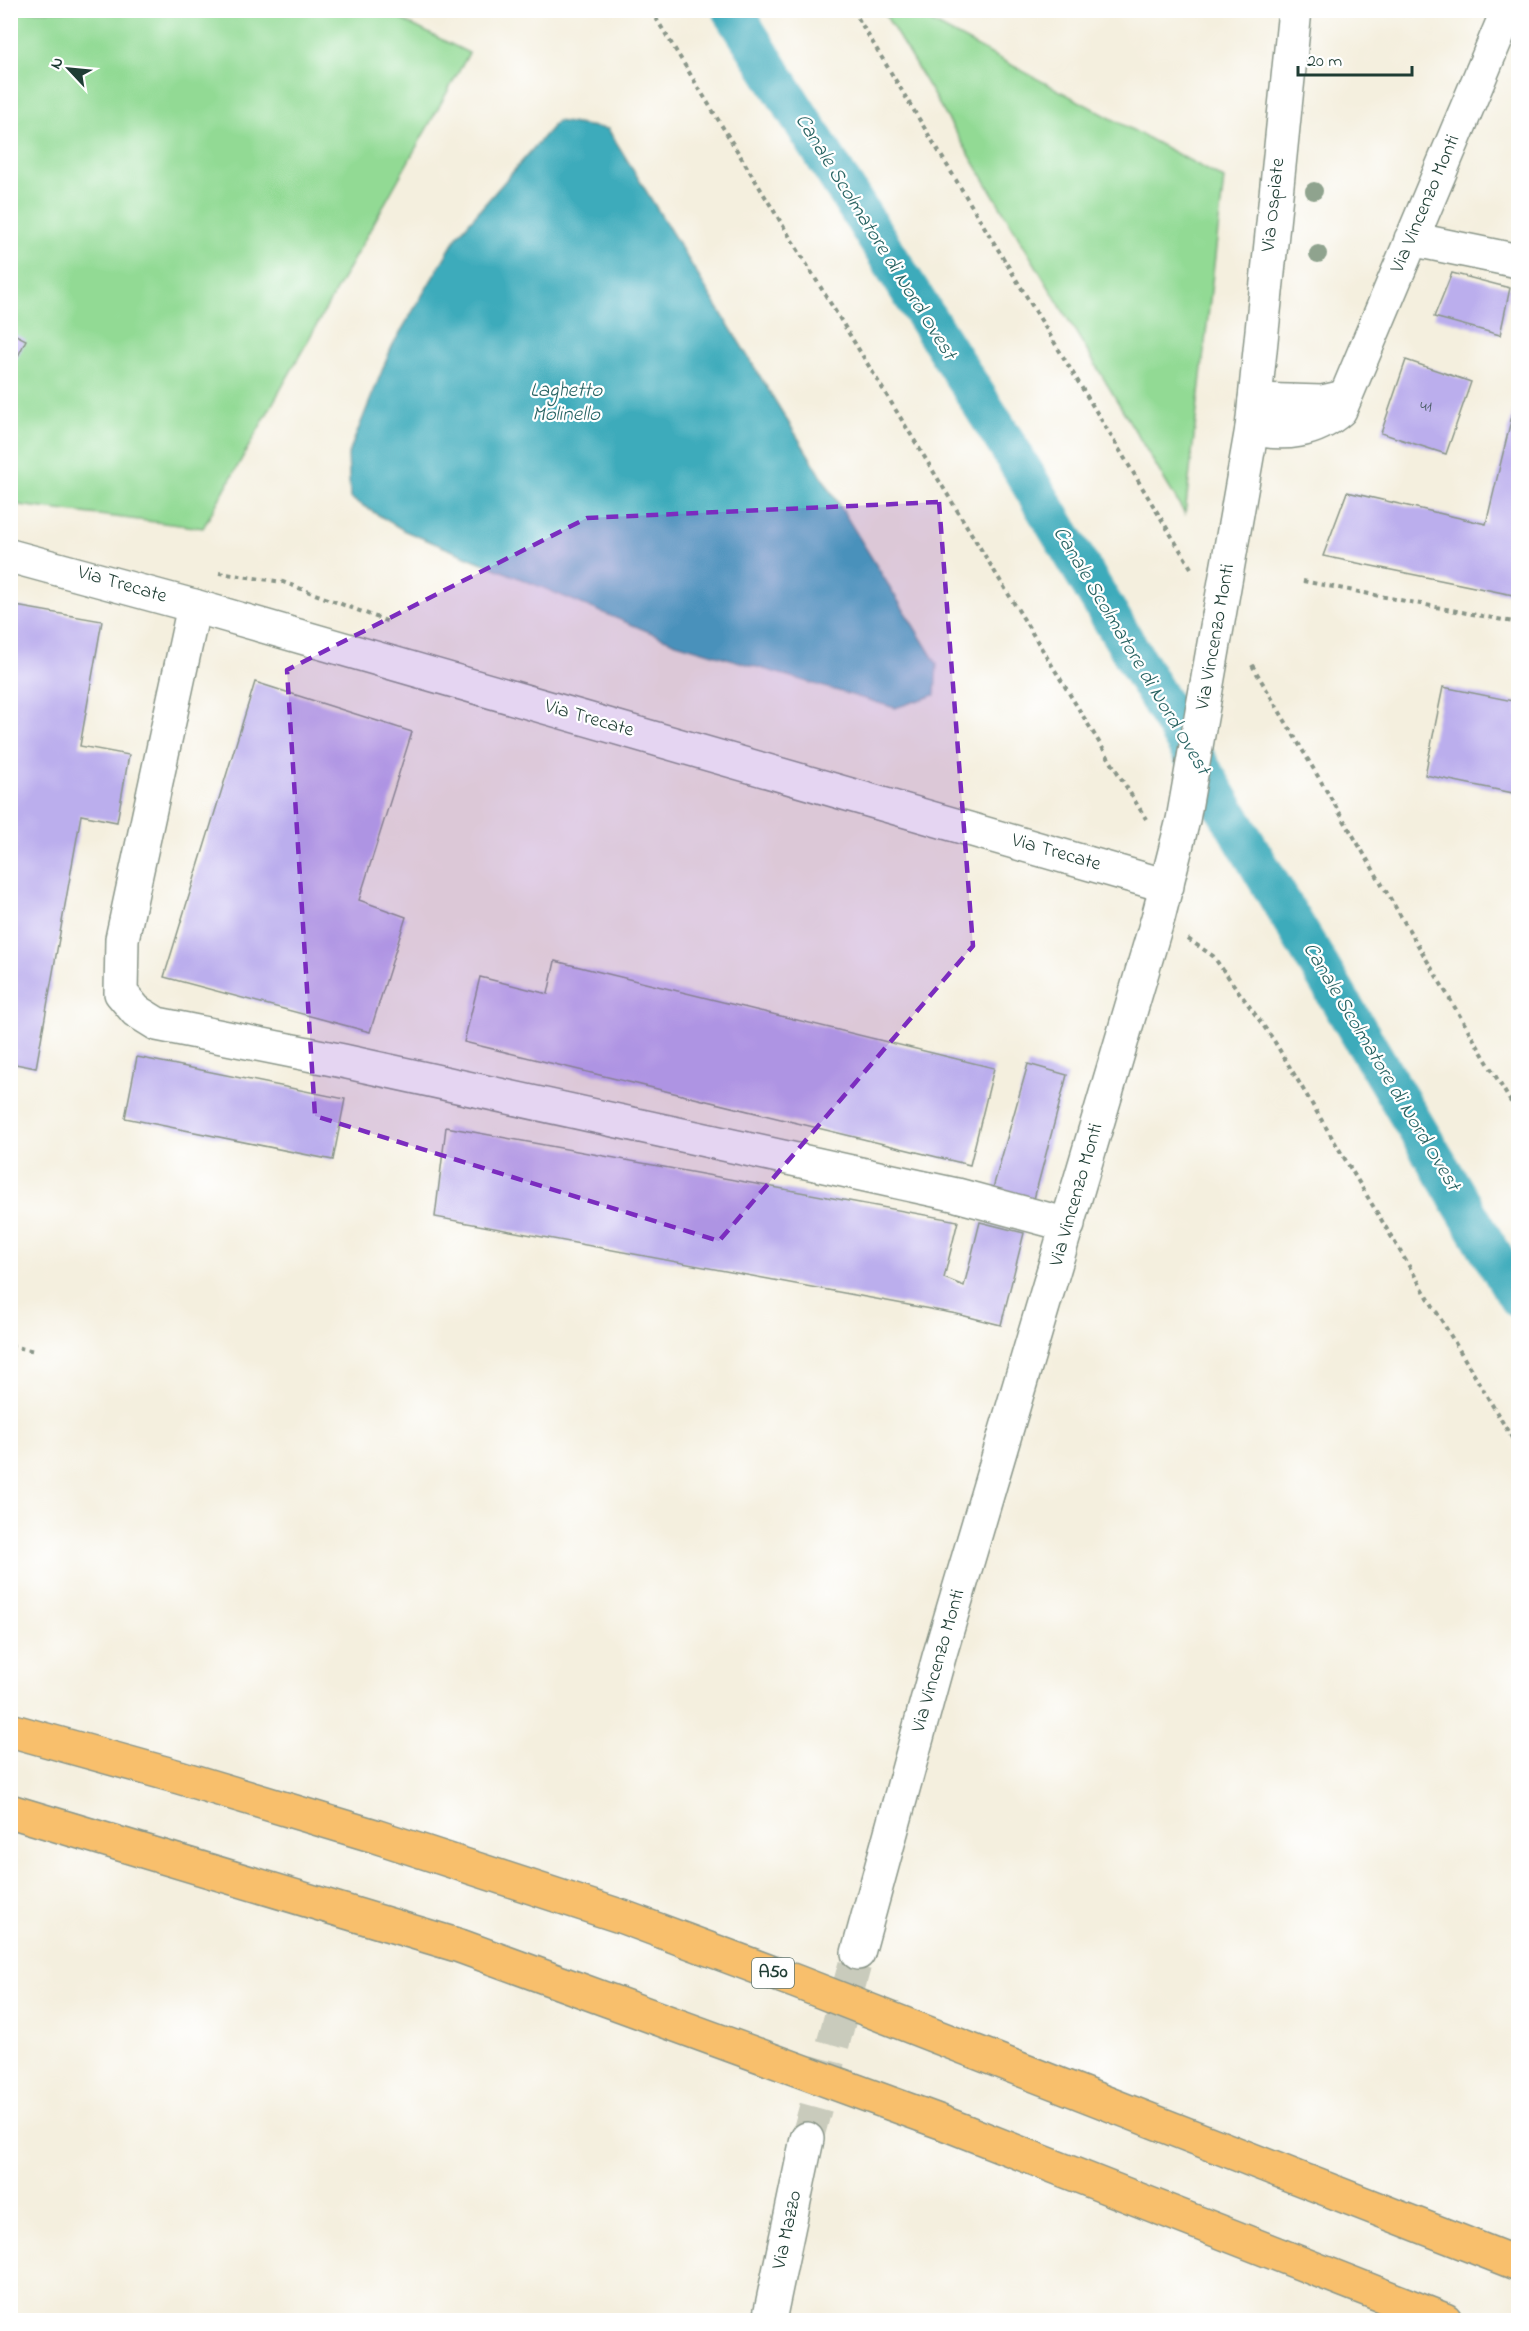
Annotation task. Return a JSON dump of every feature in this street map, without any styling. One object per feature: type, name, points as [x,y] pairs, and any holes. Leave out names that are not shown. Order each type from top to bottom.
[{"type":"highway","name":"A50","points":[[10,1730],[179,1777],[375,1836],[623,1917],[819,1991],[1518,2264]]},
{"type":"highway","points":[[10,1811],[460,1946],[941,2122],[1445,2320]]},
{"type":"street","name":"Via Ospiate","points":[[1254,414],[1295,10]]},
{"type":"street","name":"Via Vincenzo Monti","points":[[858,1953],[939,1658],[1158,918],[1154,881],[1183,820],[1254,414],[1287,433],[1326,422],[1340,410],[1508,10]]},
{"type":"street","points":[[1411,239],[1518,261]]},
{"type":"street","name":"Via Trecate","points":[[10,556],[194,606],[1154,881]]},
{"type":"street","points":[[194,606],[122,939],[121,993],[136,1011],[157,1024],[343,1061],[957,1195],[1068,1225]]},
{"type":"street","name":"Via Mazzo","points":[[769,2320],[807,2139]]},
{"type":"path","points":[[651,10],[1150,825],[1154,881]]},
{"type":"path","points":[[853,10],[1194,574]]},
{"type":"path","points":[[217,573],[284,582],[392,622]]},
{"type":"path","points":[[1304,581],[1518,623]]},
{"type":"path","points":[[1252,665],[1518,1114]]},
{"type":"path","points":[[1158,918],[1213,956],[1273,1039],[1518,1448]]},
{"type":"path","points":[[10,1346],[35,1351]]},
{"type":"highlighted area","points":[[939,502],[973,946],[719,1241],[315,1116],[287,670],[587,518]]},
{"type":"green space","points":[[11,11],[403,11],[402,20],[469,53],[203,528],[11,504]]},
{"type":"green space","points":[[886,11],[911,11],[1224,179],[1185,514],[886,16]]},
{"type":"water","name":"Laghetto Molinello","points":[[557,121],[608,129],[937,664],[935,695],[895,708],[676,643],[405,531],[350,498],[348,455],[392,346],[458,235]]},
{"type":"building","points":[[1452,273],[1510,288],[1500,335],[1434,317]]},
{"type":"building","points":[[10,332],[26,340],[10,372]]},
{"type":"building","points":[[1406,360],[1471,382],[1446,454],[1381,433]]},
{"type":"building","points":[[1518,391],[1518,596],[1323,556],[1347,492],[1486,524]]},
{"type":"building","points":[[10,605],[102,621],[80,746],[129,755],[117,822],[81,815],[36,1068],[10,1063]]},
{"type":"building","points":[[255,682],[412,732],[359,900],[406,917],[370,1032],[164,977]]},
{"type":"building","points":[[1443,687],[1518,702],[1518,794],[1425,775]]},
{"type":"building","points":[[555,961],[994,1068],[970,1165],[464,1042],[480,977],[548,994]]},
{"type":"building","points":[[137,1057],[345,1099],[333,1160],[125,1118]]},
{"type":"building","points":[[1028,1064],[1067,1075],[1034,1199],[993,1188]]},
{"type":"building","points":[[446,1127],[958,1221],[944,1278],[964,1286],[980,1222],[1024,1233],[1001,1325],[957,1314],[435,1217]]},
{"type":"waterway","name":"Canale Scolmatore di Nord Ovest","points":[[732,10],[1008,446],[1518,1298]]},
{"type":"tunnel","points":[[807,2139],[858,1953]]}]
